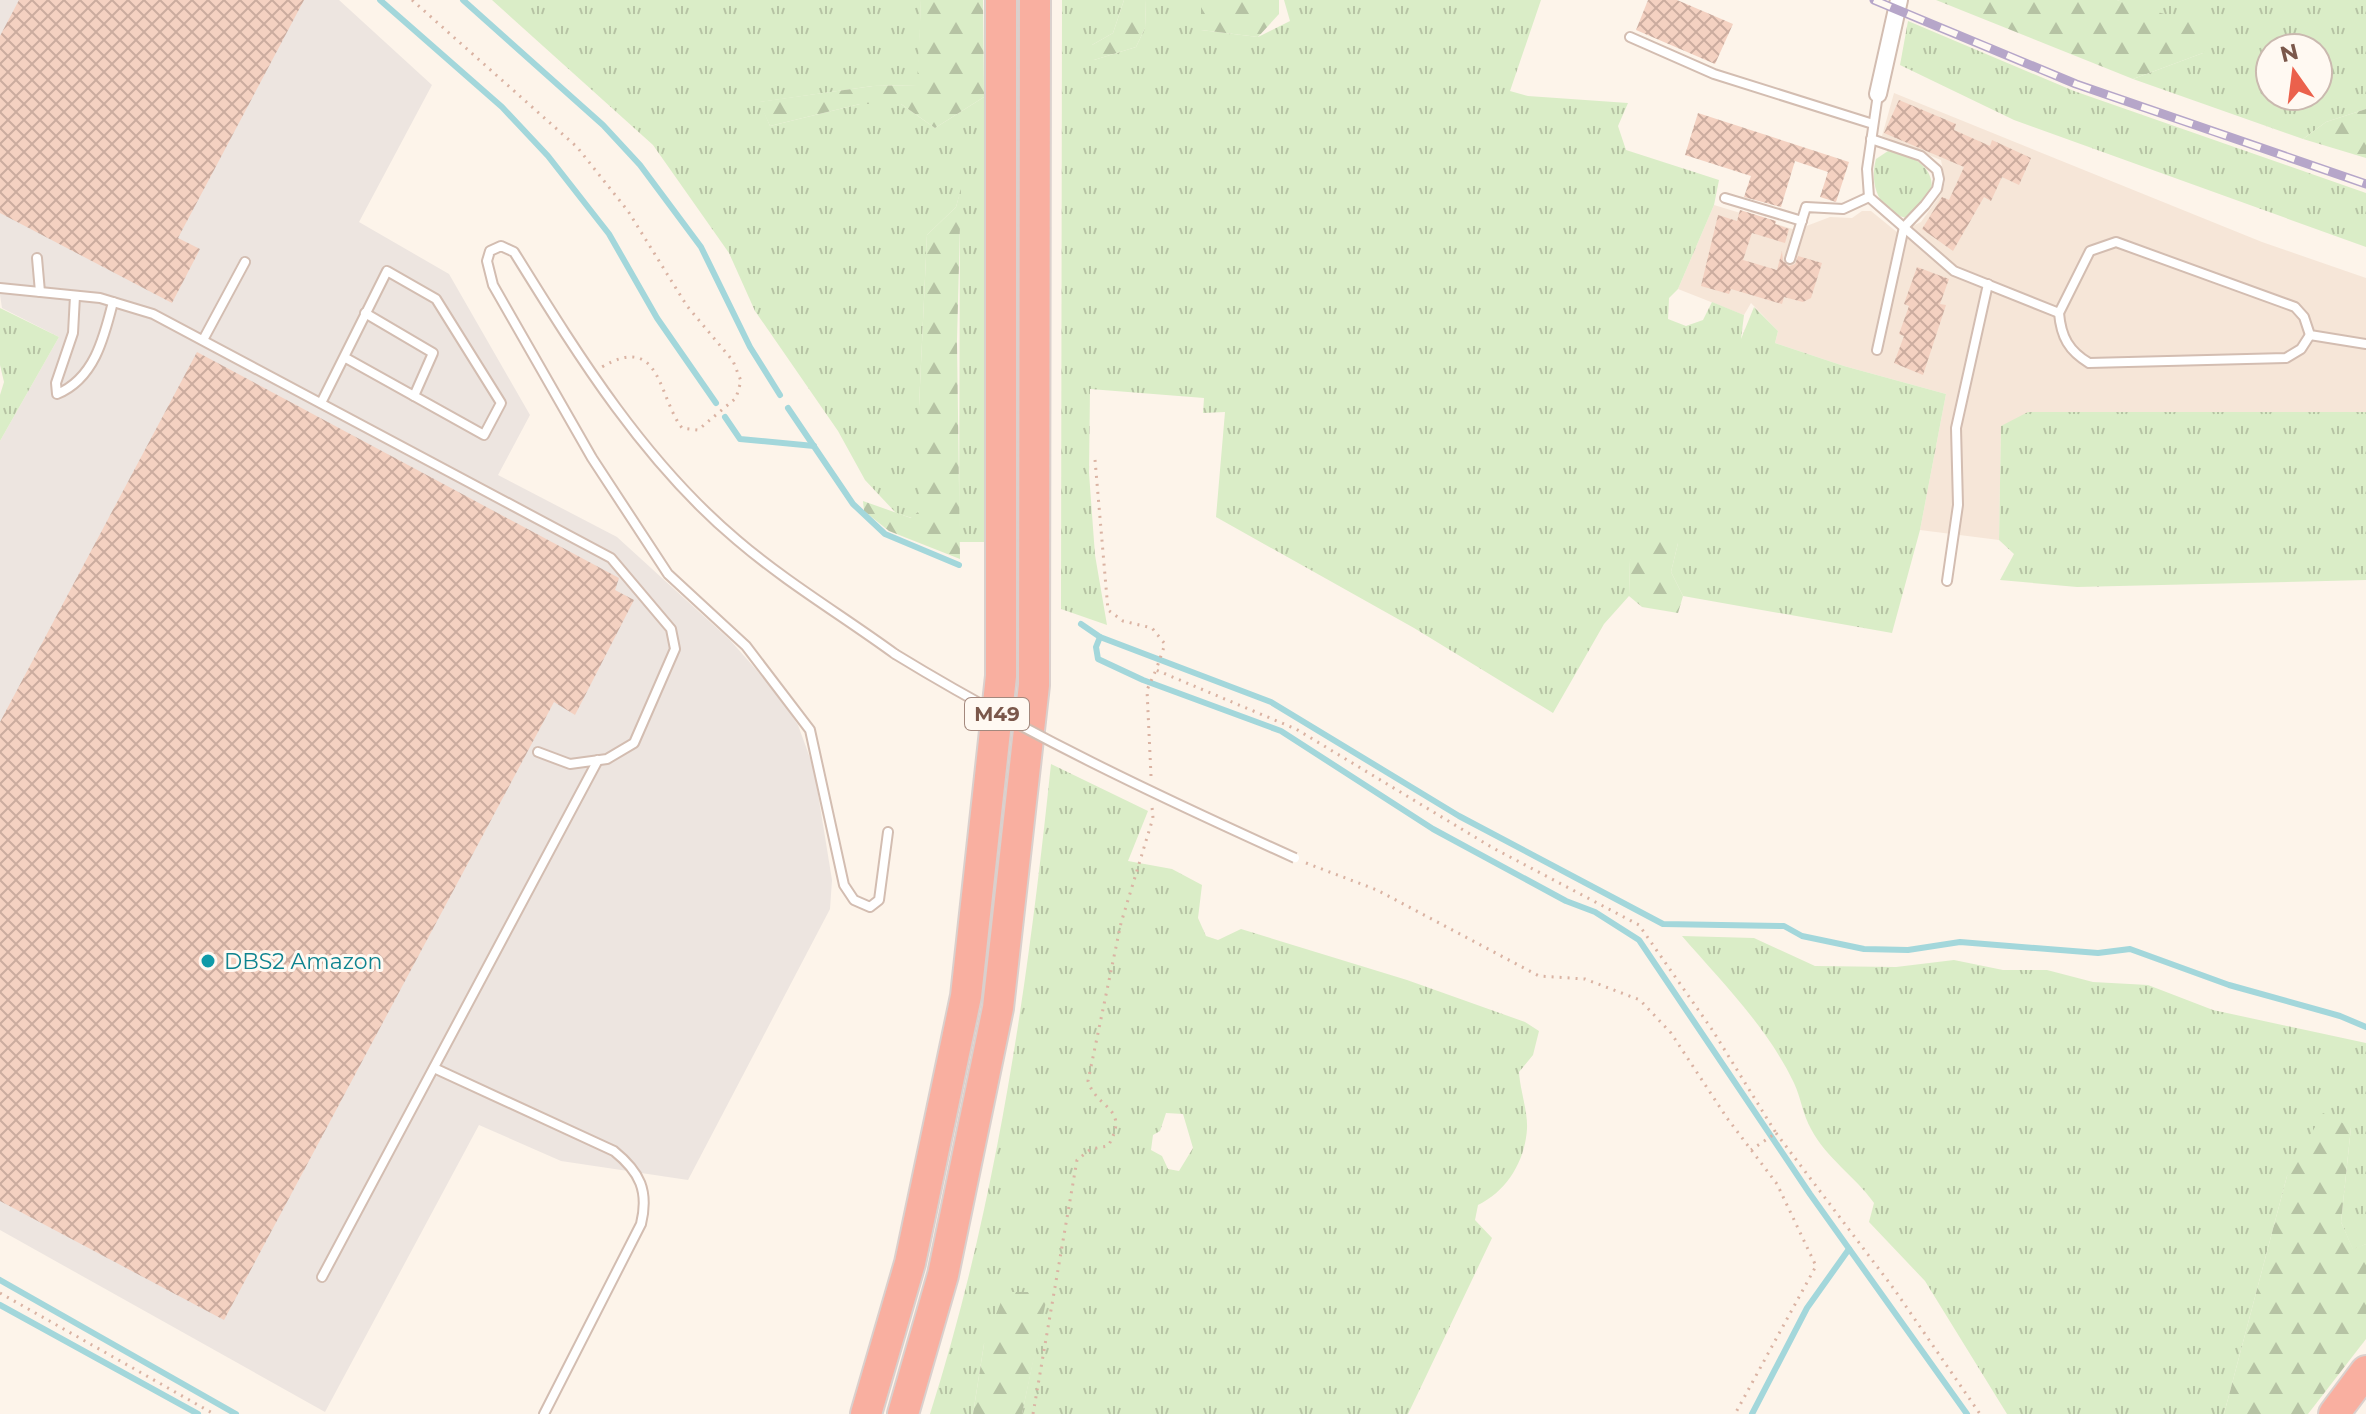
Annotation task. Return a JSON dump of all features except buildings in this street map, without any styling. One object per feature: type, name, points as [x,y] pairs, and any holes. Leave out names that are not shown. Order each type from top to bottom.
[{"type":"highway","name":"M49","points":[[866,1414],[910,1263],[966,996],[1001,676],[1001,0]]},
{"type":"highway","name":"M49","points":[[903,1414],[943,1275],[998,1008],[1034,685],[1035,0]]},
{"type":"highway","points":[[2334,1414],[2366,1371]]},
{"type":"street","points":[[1878,94],[1899,0]]},
{"type":"lane","points":[[1630,37],[1714,74],[1873,124]]},
{"type":"lane","points":[[1878,94],[1867,169],[1869,197],[1954,271],[2059,313]]},
{"type":"lane","points":[[1871,139],[1921,156],[1937,170],[1937,189],[1904,227],[1877,350]]},
{"type":"lane","points":[[1790,259],[1806,207],[1843,209],[1869,197]]},
{"type":"lane","points":[[1725,198],[1802,221]]},
{"type":"lane","points":[[2116,242],[2295,307],[2304,317],[2310,335],[2301,349],[2286,358],[2089,363],[2072,353],[2060,329],[2059,313],[2090,251],[2116,242]]},
{"type":"lane","points":[[888,832],[879,900],[870,907],[854,900],[844,885],[810,730],[746,646],[668,574],[592,458],[493,285],[487,261],[490,251],[501,246],[514,252],[592,374],[665,469],[737,541],[895,654],[971,701],[1094,766],[1295,858]]},
{"type":"lane","points":[[37,258],[40,292]]},
{"type":"lane","points":[[203,340],[245,262]]},
{"type":"lane","points":[[321,403],[365,313],[387,271],[436,299],[501,403],[484,435],[344,357]]},
{"type":"lane","points":[[1947,581],[1958,505],[1956,428],[1988,284]]},
{"type":"lane","points":[[0,288],[113,302],[153,314],[611,558],[671,629],[675,649],[634,743],[607,759],[570,764],[538,752]]},
{"type":"lane","points":[[75,296],[73,333],[56,383],[57,394],[80,381],[95,357],[113,302]]},
{"type":"lane","points":[[365,313],[433,353],[414,396]]},
{"type":"lane","points":[[2310,335],[2366,344]]},
{"type":"lane","points":[[322,1277],[598,760]]},
{"type":"lane","points":[[434,1068],[614,1151],[633,1166],[642,1184],[646,1203],[641,1224],[544,1414]]},
{"type":"path","points":[[412,0],[577,147],[628,211],[687,306],[733,361],[741,381],[736,398],[698,430],[682,428],[671,413],[664,387],[652,365],[638,358],[615,360],[592,374]]},
{"type":"path","points":[[1095,460],[1108,610],[1123,621],[1152,628],[1165,644],[1147,690],[1151,779]]},
{"type":"path","points":[[1156,670],[1296,729],[1493,848],[1639,925],[1713,1031],[1776,1133],[1894,1289],[1980,1414]]},
{"type":"path","points":[[1033,1414],[1077,1160],[1091,1149],[1108,1146],[1115,1134],[1116,1119],[1110,1107],[1092,1095],[1088,1081],[1125,907],[1153,818],[1152,805]]},
{"type":"path","points":[[1295,858],[1377,890],[1539,976],[1585,979],[1640,1000],[1671,1033],[1777,1184],[1816,1266],[1735,1414]]},
{"type":"path","points":[[1751,1150],[1776,1133]]},
{"type":"path","points":[[0,1293],[214,1414]]},
{"type":"shaded area","points":[[0,0],[339,0],[432,85],[359,222],[449,274],[530,415],[498,475],[617,537],[730,640],[775,691],[798,725],[814,769],[832,880],[830,909],[688,1180],[561,1161],[479,1125],[325,1412],[0,1230],[0,441],[59,337],[2,308]]},
{"type":"shaded area","points":[[1894,93],[2262,242],[2366,278],[2366,413],[2001,427],[1999,540],[1920,530],[1946,394],[1775,343],[1778,331],[1751,303],[1744,315],[1678,289],[1714,205],[1796,230],[1830,217],[1852,218],[1862,211],[1871,211],[1898,233],[1921,222],[1941,194],[1945,182],[1941,160],[1882,136]]},
{"type":"green space","points":[[492,0],[921,0],[918,85],[873,86],[760,102],[770,126],[860,104],[901,104],[935,128],[984,97],[985,542],[959,542],[960,193],[956,207],[927,235],[919,407],[919,511],[912,518],[896,513],[865,480],[838,431],[755,311],[729,253],[653,145]]},
{"type":"green space","points":[[921,0],[983,0],[984,97],[935,128],[901,104],[860,104],[770,126],[759,102],[873,86],[917,85]]},
{"type":"green space","points":[[1062,0],[1124,0],[1113,33],[1092,45],[1094,60],[1136,47],[1145,28],[1146,0],[1201,0],[1201,30],[1258,37],[1290,21],[1284,0],[1541,0],[1510,91],[1528,96],[1628,103],[1618,126],[1626,150],[1719,180],[1714,205],[1678,289],[1669,298],[1668,319],[1686,326],[1703,320],[1712,302],[1744,315],[1741,339],[1754,307],[1778,331],[1775,343],[1946,394],[1920,530],[1892,633],[1683,596],[1671,572],[1678,543],[1630,560],[1629,596],[1604,624],[1553,713],[1414,628],[1216,517],[1225,412],[1203,413],[1204,398],[1090,389],[1089,473],[1095,555],[1107,625],[1061,609]]},
{"type":"green space","points":[[1124,0],[1146,0],[1145,28],[1136,47],[1094,60],[1086,55],[1092,45],[1113,33]]},
{"type":"green space","points":[[1201,0],[1279,0],[1279,14],[1258,37],[1201,30]]},
{"type":"green space","points":[[1936,0],[2117,0],[2215,29],[2203,53],[2133,79]]},
{"type":"green space","points":[[2117,0],[2366,0],[2366,109],[2326,122],[2303,139],[2133,79],[2203,53],[2158,15]]},
{"type":"green space","points":[[1908,21],[2074,91],[2366,193],[2366,247],[2014,120],[1900,65]]},
{"type":"green space","points":[[2366,109],[2366,158],[2303,139],[2326,122]]},
{"type":"green space","points":[[1888,151],[1916,160],[1930,177],[1932,188],[1928,198],[1906,218],[1897,215],[1883,203],[1875,187],[1876,159]]},
{"type":"green space","points":[[961,188],[957,341],[960,559],[889,531],[864,511],[863,501],[911,518],[919,511],[919,407],[927,235],[956,207]]},
{"type":"green space","points":[[0,308],[59,337],[0,441],[0,395],[4,382],[0,365]]},
{"type":"green space","points":[[2028,412],[2366,412],[2366,580],[2077,587],[2000,580],[2014,554],[1999,540],[2001,426]]},
{"type":"green space","points":[[1664,513],[1678,543],[1671,572],[1683,596],[1678,613],[1642,607],[1629,596],[1630,560]]},
{"type":"green space","points":[[1051,764],[1148,811],[1128,861],[1172,869],[1202,885],[1198,918],[1206,936],[1218,940],[1241,929],[1407,980],[1525,1022],[1539,1031],[1533,1055],[1519,1072],[1527,1122],[1523,1152],[1506,1183],[1478,1205],[1475,1220],[1492,1238],[1408,1414],[1022,1414],[1047,1292],[984,1344],[973,1414],[930,1414],[974,1254],[992,1174],[1032,929]],"holes":[[[1166,1113],[1183,1114],[1193,1148],[1179,1171],[1168,1169],[1162,1156],[1151,1150],[1153,1135],[1160,1131]]]},
{"type":"green space","points":[[1682,936],[1754,938],[1815,966],[1896,967],[1954,960],[2003,970],[2047,970],[2093,982],[2148,985],[2213,1010],[2366,1043],[2366,1244],[2353,1250],[2341,1222],[2351,1127],[2287,1176],[2224,1414],[2007,1414],[1925,1281],[1869,1222],[1874,1203],[1818,1140],[1808,1124],[1794,1083],[1771,1043]]},
{"type":"green space","points":[[2323,1113],[2351,1127],[2341,1222],[2353,1249],[2366,1244],[2366,1339],[2308,1414],[2224,1414],[2287,1176]]},
{"type":"green space","points":[[1005,1292],[1048,1292],[1022,1414],[973,1414],[984,1344]]},
{"type":"waterway","points":[[380,0],[502,107],[548,156],[609,234],[657,318],[716,403]]},
{"type":"waterway","points":[[463,0],[603,125],[640,165],[701,247],[750,347],[780,395]]},
{"type":"waterway","points":[[788,408],[853,504],[885,534],[959,565]]},
{"type":"waterway","points":[[725,417],[740,439],[814,446]]},
{"type":"waterway","points":[[1081,624],[1100,637],[1271,702],[1459,816],[1663,924],[1784,926],[1802,936],[1864,949],[1908,950],[1960,942],[2098,953],[2130,949],[2229,985],[2340,1016],[2366,1027]]},
{"type":"waterway","points":[[1100,637],[1096,647],[1098,659],[1143,680],[1281,731],[1433,829],[1566,901],[1595,912],[1639,940],[1810,1194],[1967,1414]]},
{"type":"waterway","points":[[1752,1414],[1807,1308],[1849,1249]]},
{"type":"waterway","points":[[0,1280],[236,1414]]},
{"type":"waterway","points":[[0,1305],[198,1414]]},
{"type":"railway","points":[[1874,0],[2076,84],[2366,184]]},
{"type":"place","name":"DBS2 Amazon","points":[[208,961]]}]
